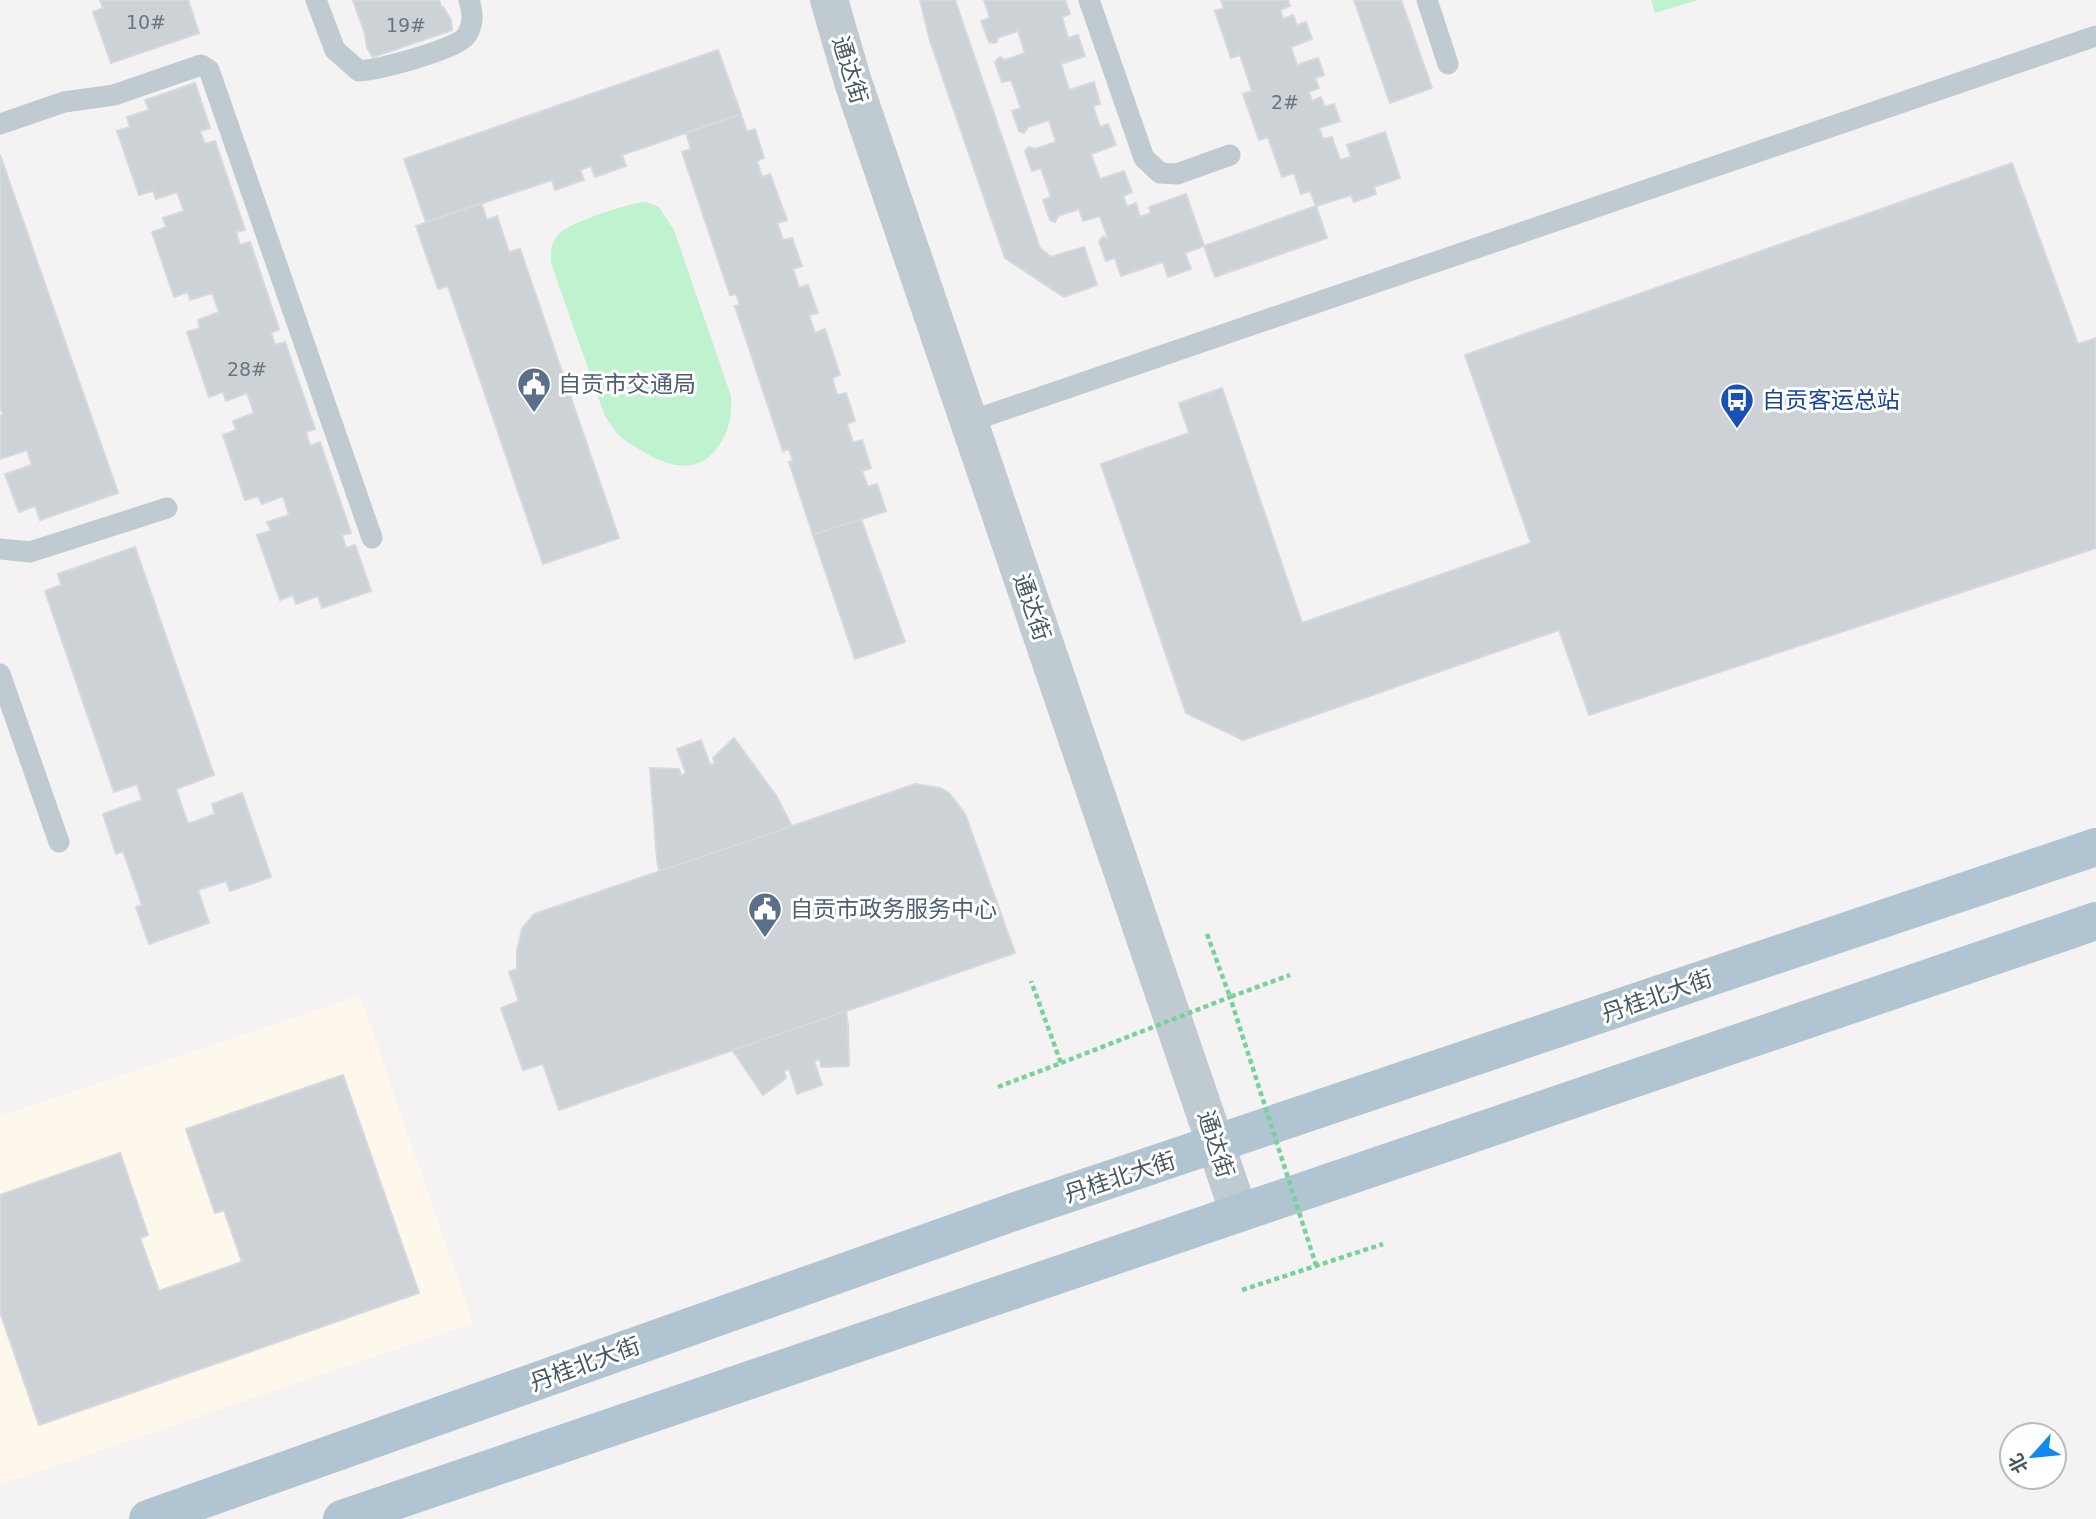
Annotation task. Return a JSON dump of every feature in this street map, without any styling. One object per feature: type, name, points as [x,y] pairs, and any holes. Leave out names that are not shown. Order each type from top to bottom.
[{"type":"main road","name":"丹桂北大街","points":[[148,1519],[1022,1209],[2096,847]]},
{"type":"main road","points":[[342,1519],[2096,920]]},
{"type":"street","name":"通达街","points":[[829,0],[853,82],[1239,1213]]},
{"type":"lane","points":[[316,0],[335,50],[359,71],[374,70],[449,47],[464,39],[472,27],[469,0]]},
{"type":"lane","points":[[1089,0],[1144,158],[1160,173],[1177,174],[1230,155]]},
{"type":"lane","points":[[1427,0],[1448,64]]},
{"type":"lane","points":[[968,422],[2096,36]]},
{"type":"lane","points":[[0,124],[64,102],[114,95],[201,65],[209,70],[372,538]]},
{"type":"lane","points":[[0,549],[30,552],[167,508]]},
{"type":"lane","points":[[0,674],[59,842]]},
{"type":"path","points":[[1207,934],[1230,997],[1316,1265]]},
{"type":"path","points":[[998,1087],[1290,975]]},
{"type":"path","points":[[1031,981],[1061,1063]]},
{"type":"path","points":[[1242,1290],[1383,1244]]},
{"type":"shaded area","points":[[360,995],[473,1323],[0,1485],[0,1116]]},
{"type":"green space","points":[[1651,0],[1698,0],[1655,13]]},
{"type":"green space","points":[[646,202],[659,207],[674,230],[731,396],[730,421],[720,444],[712,454],[693,465],[671,464],[650,455],[618,435],[613,428],[604,414],[551,263],[553,243],[563,231],[598,214]]},
{"type":"building","points":[[100,0],[188,0],[199,33],[111,63],[93,12],[103,8]]},
{"type":"building","points":[[353,0],[439,0],[451,20],[452,30],[373,57],[367,48]]},
{"type":"building","points":[[920,0],[955,0],[1040,248],[1051,257],[1084,247],[1097,285],[1064,297],[1005,258],[930,41]]},
{"type":"building","points":[[984,0],[1065,0],[1070,14],[1062,17],[1068,38],[1078,35],[1085,56],[1061,64],[1069,90],[1094,82],[1100,104],[1093,106],[1100,127],[1108,124],[1116,145],[1091,154],[1100,179],[1124,171],[1132,192],[1123,196],[1127,207],[1136,203],[1140,217],[1151,213],[1149,207],[1186,194],[1204,246],[1185,253],[1191,269],[1168,277],[1163,262],[1121,276],[1115,258],[1106,261],[1099,242],[1103,236],[1108,239],[1100,216],[1083,221],[1079,209],[1058,216],[1055,222],[1050,220],[1043,200],[1051,197],[1041,168],[1032,171],[1025,151],[1029,147],[1035,149],[1056,142],[1049,120],[1028,127],[1024,133],[1019,131],[1012,111],[1021,108],[1011,80],[1002,82],[995,62],[1000,57],[1005,60],[1025,53],[1018,31],[997,38],[997,42],[989,42],[981,21],[990,18]]},
{"type":"building","points":[[1221,0],[1288,0],[1290,6],[1280,10],[1283,19],[1293,15],[1297,25],[1306,22],[1312,39],[1291,47],[1297,65],[1318,58],[1324,75],[1315,78],[1319,88],[1309,92],[1312,101],[1321,97],[1325,107],[1334,104],[1340,121],[1319,128],[1323,139],[1332,137],[1340,160],[1351,157],[1347,145],[1385,132],[1400,178],[1374,187],[1376,194],[1354,202],[1351,195],[1316,206],[1310,191],[1301,194],[1294,173],[1282,177],[1268,137],[1259,140],[1243,94],[1252,91],[1240,55],[1231,58],[1215,11],[1224,8]]},
{"type":"building","points":[[1354,0],[1401,0],[1432,88],[1390,103]]},
{"type":"building","points":[[718,50],[741,114],[622,155],[626,166],[595,177],[591,166],[580,170],[584,180],[555,190],[552,180],[426,222],[404,159]]},
{"type":"building","points":[[195,83],[210,128],[200,131],[205,144],[215,141],[245,230],[236,232],[240,245],[250,242],[279,329],[271,333],[275,345],[285,342],[315,429],[306,432],[310,446],[320,442],[351,533],[342,535],[346,548],[355,545],[371,591],[322,608],[318,596],[296,604],[293,595],[280,600],[257,535],[271,531],[267,522],[289,515],[283,496],[262,504],[258,496],[245,500],[223,435],[236,430],[233,421],[254,413],[247,393],[226,401],[223,392],[209,397],[187,332],[200,328],[198,320],[219,312],[212,293],[190,300],[188,292],[174,297],[152,232],[166,227],[163,218],[184,211],[177,192],[156,199],[153,191],[139,195],[117,131],[130,127],[127,117],[149,110],[145,100]]},
{"type":"building","points":[[741,114],[747,132],[755,129],[764,158],[757,161],[762,177],[770,174],[787,220],[777,223],[783,240],[792,238],[802,266],[793,269],[799,288],[808,285],[818,313],[809,315],[815,333],[825,329],[840,375],[832,378],[837,395],[846,393],[855,421],[847,424],[853,443],[862,440],[871,468],[862,471],[868,487],[877,484],[886,511],[813,535],[789,462],[793,461],[789,449],[783,451],[735,306],[740,305],[736,294],[730,295],[682,152],[691,149],[686,133]]},
{"type":"building","points":[[0,155],[118,493],[40,520],[35,506],[19,512],[5,474],[32,465],[27,450],[0,459],[0,416],[3,415],[0,406]]},
{"type":"building","points":[[2012,163],[2078,344],[2096,338],[2096,548],[1589,715],[1559,630],[1243,740],[1186,713],[1101,464],[1189,433],[1179,403],[1222,388],[1302,623],[1531,543],[1465,355]]},
{"type":"building","name":"自贡市交通局","points":[[481,203],[487,220],[497,216],[509,252],[520,249],[619,538],[543,564],[448,286],[438,289],[416,226]]},
{"type":"building","points":[[1316,206],[1327,238],[1215,277],[1204,246]]},
{"type":"building","points":[[861,519],[905,642],[855,659],[813,535]]},
{"type":"building","points":[[135,547],[214,775],[176,789],[188,824],[215,814],[212,804],[242,793],[271,877],[230,891],[226,881],[198,890],[209,923],[149,944],[136,907],[142,905],[123,851],[116,854],[103,814],[142,800],[137,784],[114,792],[45,591],[61,585],[58,574]]},
{"type":"building","points":[[734,738],[777,797],[805,852],[838,952],[848,1026],[849,1066],[821,1067],[820,1059],[814,1061],[822,1085],[797,1094],[789,1069],[784,1071],[786,1078],[763,1095],[720,1032],[683,958],[666,905],[657,860],[650,768],[679,769],[681,776],[686,773],[677,749],[701,740],[710,765],[715,763],[713,758]]},
{"type":"building","name":"自贡市政务服务中心","points":[[915,784],[940,788],[949,793],[965,814],[1015,953],[559,1110],[543,1064],[523,1070],[501,1008],[519,1001],[509,972],[517,969],[517,950],[522,929],[534,914]]},
{"type":"building","points":[[343,1075],[419,1293],[39,1425],[0,1312],[0,1195],[120,1153],[148,1235],[140,1238],[159,1291],[242,1262],[224,1210],[215,1213],[186,1129]]},
{"type":"place","name":"自贡市交通局","points":[[534,414]]},
{"type":"place","name":"自贡客运总站","points":[[1737,430]]},
{"type":"place","name":"自贡市政务服务中心","points":[[765,939]]}]
